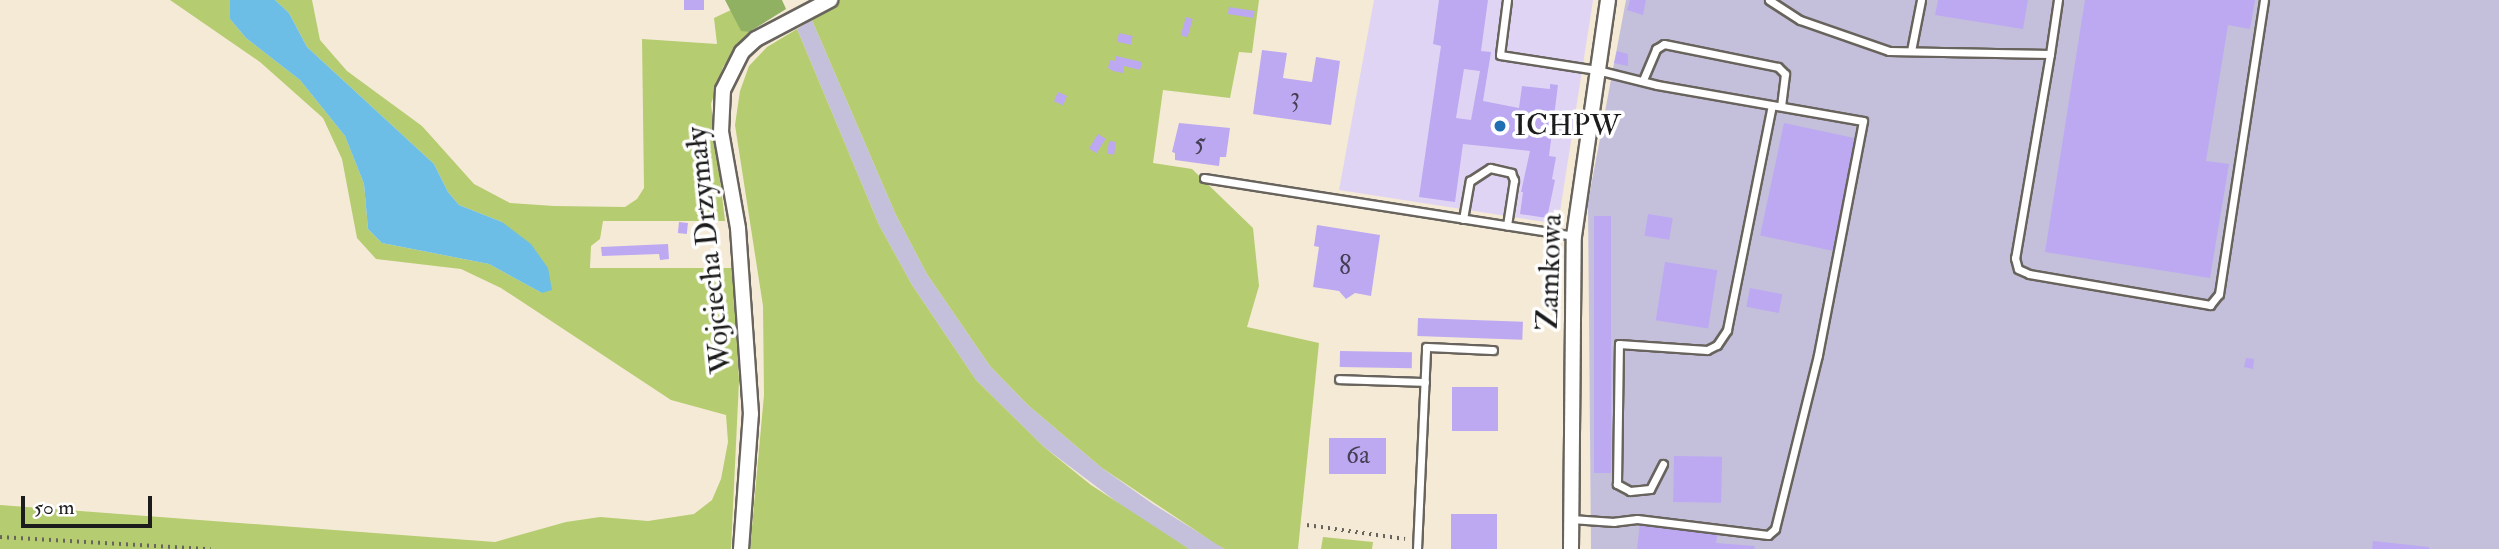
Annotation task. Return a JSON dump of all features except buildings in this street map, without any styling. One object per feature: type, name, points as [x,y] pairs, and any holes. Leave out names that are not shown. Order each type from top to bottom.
[{"type":"street","name":"Wojciecha Drzymały","points":[[741,549],[751,414],[738,228],[722,132],[723,90],[736,61],[756,39],[830,0]]},
{"type":"street","name":"Zamkowa","points":[[1571,549],[1574,236],[1608,0]]},
{"type":"lane","points":[[1507,0],[1500,55],[1597,70],[1863,121],[1818,355],[1775,529],[1768,536],[1637,519],[1614,522],[1571,519]]},
{"type":"lane","points":[[1769,0],[1800,20],[1889,51],[2050,54]]},
{"type":"lane","points":[[1911,51],[1921,0]]},
{"type":"lane","points":[[2058,0],[2015,258],[2018,269],[2029,274],[2210,305],[2219,294],[2264,0]]},
{"type":"lane","points":[[1643,80],[1656,49],[1664,44],[1778,67],[1785,74],[1781,107]]},
{"type":"lane","points":[[1663,464],[1650,489],[1630,491],[1618,484],[1619,344],[1707,350],[1717,345],[1727,330],[1772,105]]},
{"type":"lane","points":[[1463,219],[1470,181],[1490,168],[1511,173],[1514,180],[1507,225]]},
{"type":"lane","points":[[1204,178],[1574,236]]},
{"type":"lane","points":[[1418,545],[1426,347],[1493,350]]},
{"type":"lane","points":[[1339,379],[1425,382]]},
{"type":"path","points":[[1307,525],[1418,545]]},
{"type":"path","points":[[0,537],[211,549]]},
{"type":"shaded area","points":[[1374,0],[1593,0],[1558,224],[1339,190]]},
{"type":"shaded area","points":[[1626,0],[2499,0],[2499,549],[1591,549],[1588,202]]},
{"type":"shaded area","points":[[812,20],[896,215],[927,274],[990,366],[1028,405],[1102,468],[1225,549],[1189,549],[1142,521],[1044,447],[976,380],[912,285],[879,225],[797,29]]},
{"type":"green space","points":[[170,0],[230,0],[230,19],[246,38],[300,80],[345,136],[364,184],[368,229],[382,243],[489,264],[542,293],[502,222],[459,205],[448,192],[434,164],[307,47],[289,13],[275,0],[312,0],[320,40],[347,71],[422,126],[474,184],[510,203],[554,206],[625,207],[637,199],[644,188],[642,39],[717,44],[714,18],[731,10],[741,30],[749,32],[723,67],[711,104],[725,221],[603,221],[600,239],[591,246],[590,268],[734,268],[739,381],[731,549],[0,549],[0,505],[495,542],[566,522],[600,517],[648,521],[694,514],[712,500],[721,479],[728,442],[726,415],[671,400],[501,288],[461,269],[376,259],[357,238],[342,159],[323,118],[260,62]]},
{"type":"green space","points":[[725,0],[782,0],[786,9],[749,32],[741,31]]},
{"type":"green space","points":[[840,0],[1259,0],[1252,53],[1239,52],[1230,98],[1163,90],[1153,163],[1192,169],[1253,228],[1259,286],[1247,327],[1319,343],[1298,549],[1225,549],[1216,544],[1102,468],[1028,405],[990,366],[927,274],[896,215],[812,20]]},
{"type":"green space","points":[[797,29],[879,225],[912,285],[976,380],[1044,447],[1091,485],[1189,549],[750,549],[764,395],[763,306],[735,125],[740,91],[749,66],[767,47]]},
{"type":"green space","points":[[1323,537],[1373,542],[1372,549],[1321,549]]},
{"type":"water","points":[[230,0],[275,0],[289,13],[307,47],[434,164],[448,192],[459,205],[502,222],[531,244],[548,268],[552,290],[542,293],[489,264],[382,243],[368,229],[364,184],[345,136],[300,80],[246,38],[230,19]]},
{"type":"place","name":"ICHPW","points":[[1500,126]]}]
